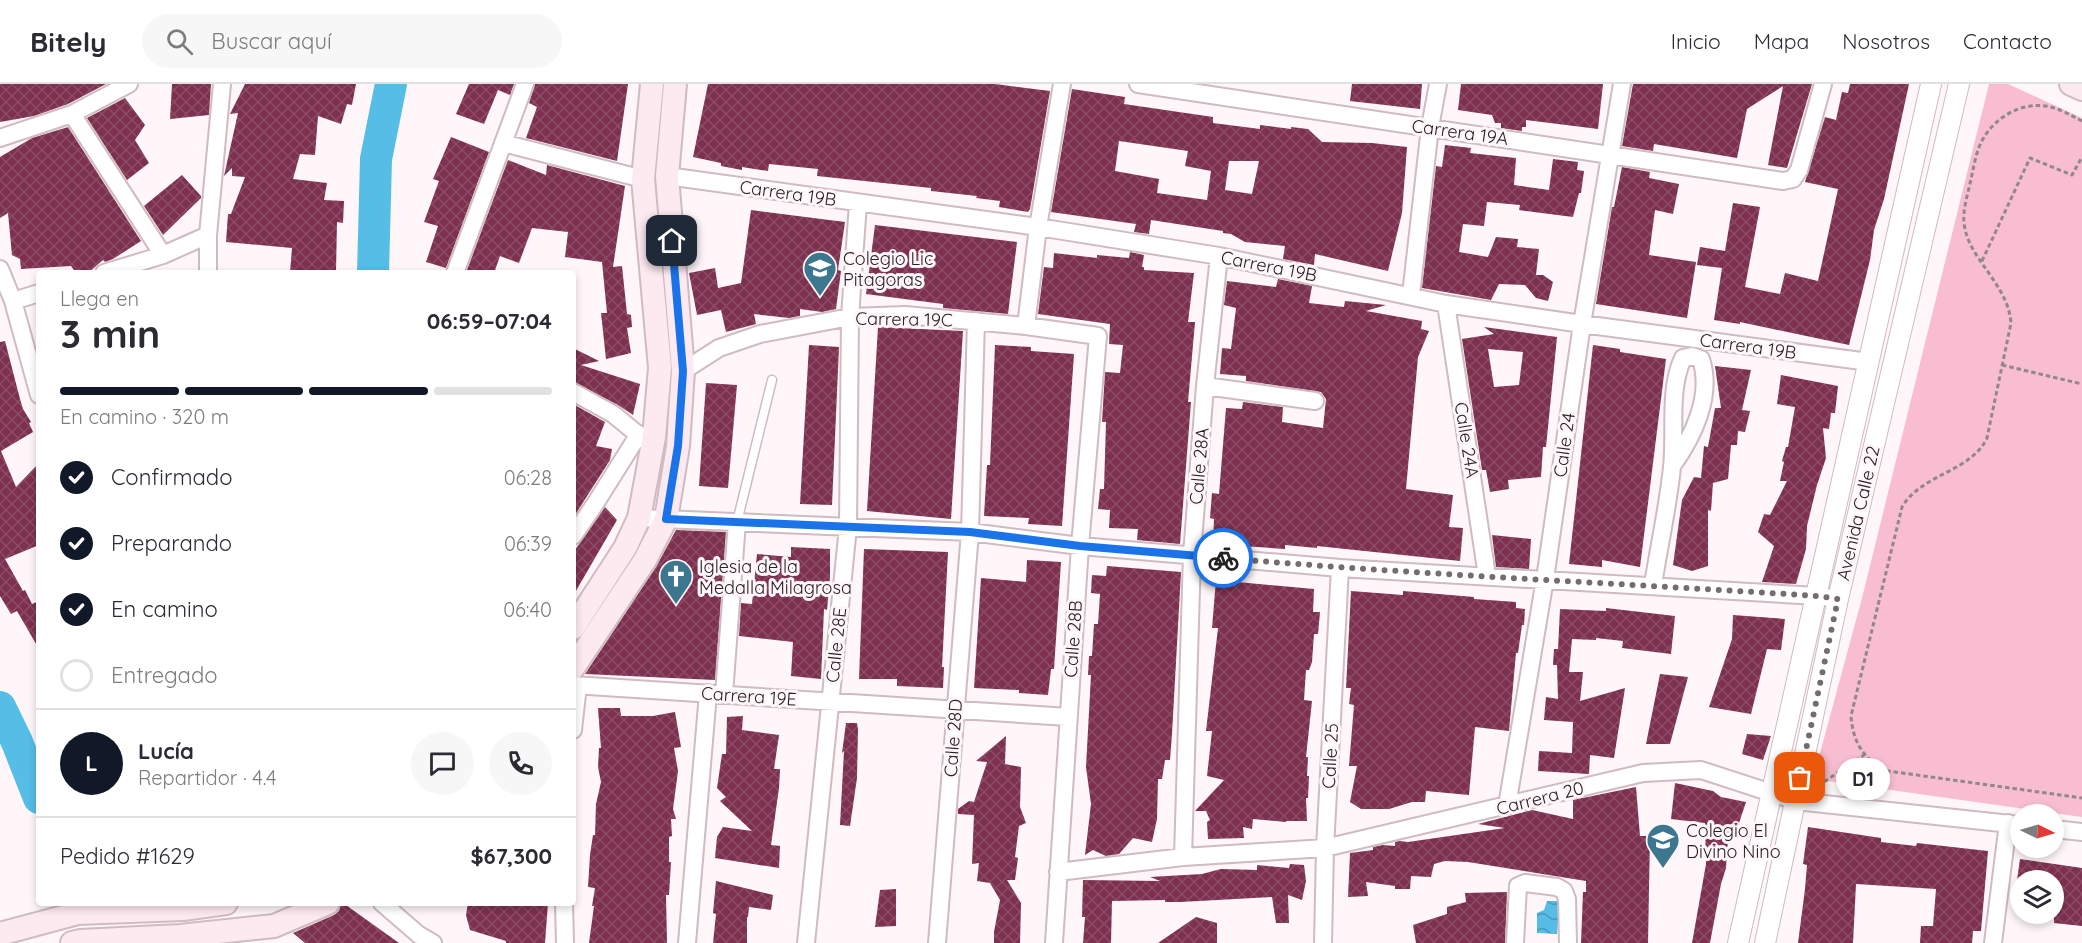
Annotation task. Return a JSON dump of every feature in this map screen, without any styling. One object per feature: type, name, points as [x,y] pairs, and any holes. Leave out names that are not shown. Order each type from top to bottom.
[{"type":"main road","points":[[576,623],[625,549],[639,518],[646,441],[660,368],[643,179],[652,84]]},
{"type":"main road","points":[[576,677],[645,560],[666,519],[678,446],[683,371],[667,176],[675,84]]},
{"type":"main road","points":[[2072,84],[2082,89]]},
{"type":"main road","points":[[1,932],[78,913],[183,909],[204,906]]},
{"type":"main road","points":[[72,943],[274,927],[321,906]]},
{"type":"street","points":[[0,138],[72,114],[129,84]]},
{"type":"street","points":[[208,270],[208,235],[222,84]]},
{"type":"street","points":[[456,270],[525,84]]},
{"type":"street","points":[[1026,326],[1038,226],[1062,84]]},
{"type":"street","name":"Carrera 19A","points":[[1138,84],[1782,181],[1793,179],[1799,170],[1823,84]]},
{"type":"street","points":[[1411,295],[1430,127],[1438,84]]},
{"type":"street","name":"Calle 24","points":[[1507,806],[1545,579],[1582,324],[1622,84]]},
{"type":"street","name":"Avenida Calle 22","points":[[1738,943],[1931,84]]},
{"type":"street","name":"Avenida Calle 22","points":[[1765,943],[1838,599],[1959,84]]},
{"type":"street","points":[[72,114],[163,255]]},
{"type":"street","points":[[503,143],[643,179]]},
{"type":"street","name":"Carrera 19B","points":[[667,176],[1038,226],[1219,256],[1446,304],[1869,362]]},
{"type":"street","name":"Calle 28E","points":[[806,943],[848,526],[850,317],[858,203]]},
{"type":"street","points":[[114,270],[163,255],[208,235]]},
{"type":"street","name":"Calle 28A","points":[[1184,857],[1192,555],[1205,386],[1219,256]]},
{"type":"street","points":[[0,269],[13,301],[36,384]]},
{"type":"street","points":[[13,301],[36,294]]},
{"type":"street","name":"Calle 24A","points":[[1446,304],[1487,576]]},
{"type":"street","name":"Carrera 19C","points":[[683,371],[719,348],[760,334],[850,317],[905,315],[1026,326],[1098,336]]},
{"type":"street","name":"Calle 28D","points":[[937,943],[970,532],[976,321]]},
{"type":"street","name":"Calle 28B","points":[[1054,943],[1080,546],[1098,336]]},
{"type":"street","points":[[1653,585],[1672,466],[1679,366],[1683,358],[1692,356],[1701,359],[1705,370],[1703,396],[1696,424],[1687,446],[1672,466]]},
{"type":"street","points":[[1205,386],[1315,401]]},
{"type":"street","points":[[576,394],[614,414],[646,441],[576,532]]},
{"type":"street","points":[[639,518],[970,532],[1080,546],[1340,568],[1653,585],[1838,599]]},
{"type":"street","points":[[687,943],[737,522]]},
{"type":"street","name":"Calle 25","points":[[1323,943],[1325,848],[1340,568]]},
{"type":"street","name":"Carrera 19E","points":[[576,679],[716,694],[1068,717]]},
{"type":"street","name":"Carrera 20","points":[[1058,872],[1184,857],[1325,848],[1643,773],[1701,770],[1796,801],[2010,824]]},
{"type":"street","points":[[2064,830],[2082,832]]},
{"type":"street","points":[[1993,943],[2010,847]]},
{"type":"street","points":[[1515,943],[1516,895],[1518,886],[1525,883],[1557,887],[1564,891],[1567,899],[1568,943]]},
{"type":"street","points":[[385,906],[419,935],[433,943]]},
{"type":"street","points":[[564,906],[566,943]]},
{"type":"lane","points":[[737,522],[772,380]]},
{"type":"path","points":[[2082,121],[2056,108],[2030,106],[2007,114],[1990,128],[1978,150],[1963,214],[1965,232],[2003,295],[2010,312],[2009,335],[1987,438],[1979,452],[1914,490],[1902,507],[1851,716],[1852,730],[1864,755],[1877,766],[1888,771],[2082,798]]},
{"type":"path","points":[[1982,261],[2030,158],[2072,175],[2082,157]]},
{"type":"path","points":[[2002,365],[2082,384]]},
{"type":"path","points":[[1796,801],[1864,755]]},
{"type":"shaded area","points":[[1989,84],[2008,84],[2082,118],[2082,817],[2064,814],[2064,804],[2010,804],[2010,807],[1813,779],[1862,598]]},
{"type":"water","points":[[1547,901],[1560,901],[1557,934],[1537,933],[1537,913],[1544,910]]},
{"type":"building","points":[[0,84],[106,84],[68,104],[34,116],[0,122]]},
{"type":"building","points":[[172,84],[211,84],[209,115],[170,119]]},
{"type":"building","points":[[245,84],[356,84],[352,105],[347,104],[341,124],[318,116],[315,155],[300,154],[293,179],[327,183],[324,200],[344,201],[343,223],[337,222],[336,270],[290,270],[292,248],[226,242],[228,214],[231,214],[245,177],[232,176],[232,168],[224,176],[238,113],[230,114]]},
{"type":"building","points":[[469,84],[514,84],[510,95],[498,90],[484,124],[456,114]]},
{"type":"building","points":[[535,84],[628,84],[617,161],[526,138],[537,107],[529,103]]},
{"type":"building","points":[[708,84],[995,84],[1050,91],[1030,209],[1028,212],[999,207],[1000,201],[931,191],[931,188],[817,176],[818,169],[769,164],[768,171],[742,167],[742,170],[693,157]]},
{"type":"building","points":[[1352,84],[1422,84],[1420,109],[1350,101]]},
{"type":"building","points":[[1461,84],[1603,84],[1598,129],[1526,120],[1526,127],[1522,127],[1522,131],[1501,128],[1501,123],[1495,123],[1492,115],[1458,110]]},
{"type":"building","points":[[1633,84],[1812,84],[1787,168],[1768,165],[1783,86],[1747,109],[1737,158],[1654,144],[1653,151],[1622,146]]},
{"type":"building","points":[[1850,84],[1909,84],[1849,345],[1740,322],[1740,324],[1714,320],[1722,268],[1697,265],[1700,247],[1725,251],[1733,203],[1760,207],[1745,287],[1780,294],[1785,273],[1818,281],[1838,189],[1805,182],[1825,117],[1836,120],[1842,92],[1848,93]]},
{"type":"building","points":[[1072,89],[1125,97],[1124,104],[1213,117],[1213,123],[1260,129],[1260,125],[1308,129],[1322,142],[1372,143],[1407,147],[1402,213],[1388,271],[1315,254],[1314,265],[1283,259],[1285,246],[1245,242],[1223,231],[1151,220],[1149,234],[1134,232],[1136,224],[1051,212]],"holes":[[[1119,141],[1188,151],[1185,166],[1211,171],[1207,200],[1157,193],[1159,179],[1115,171]],[[1229,161],[1259,161],[1252,194],[1225,190]]]},
{"type":"building","points":[[125,98],[145,125],[135,140],[149,163],[127,180],[87,118]]},
{"type":"building","points":[[68,127],[141,241],[113,259],[105,262],[103,260],[91,270],[74,270],[71,266],[21,269],[20,259],[12,255],[8,213],[0,218],[0,157],[32,138]]},
{"type":"building","points":[[451,137],[489,152],[446,268],[426,262],[438,226],[424,222],[439,181],[433,179]]},
{"type":"building","points":[[1445,145],[1471,148],[1470,153],[1516,158],[1514,185],[1549,190],[1553,159],[1578,162],[1577,170],[1584,171],[1581,193],[1579,193],[1573,217],[1519,210],[1520,205],[1487,202],[1484,226],[1463,224],[1459,252],[1488,257],[1496,237],[1518,239],[1517,247],[1539,249],[1536,275],[1543,275],[1553,282],[1548,301],[1536,298],[1525,285],[1499,284],[1491,300],[1422,288],[1436,166],[1442,167]]},
{"type":"building","points":[[508,160],[546,175],[547,165],[625,186],[613,267],[622,266],[627,314],[631,315],[632,327],[627,328],[631,353],[606,359],[601,313],[607,313],[602,262],[565,257],[568,232],[532,228],[519,263],[500,256],[495,270],[467,270]]},
{"type":"building","points":[[1622,167],[1650,172],[1649,178],[1679,184],[1673,214],[1655,210],[1649,255],[1696,262],[1687,318],[1596,304],[1612,207],[1614,207]]},
{"type":"building","points":[[182,175],[201,198],[163,235],[144,206]]},
{"type":"building","points":[[751,210],[845,222],[838,270],[841,271],[836,309],[822,312],[800,309],[800,316],[789,318],[754,314],[756,324],[726,332],[721,310],[697,315],[689,273],[715,268],[718,288],[741,283]]},
{"type":"building","points":[[875,225],[1017,242],[1008,314],[943,308],[943,304],[866,294]]},
{"type":"building","points":[[1130,252],[1144,255],[1142,267],[1144,270],[1194,273],[1188,322],[1195,322],[1188,402],[1191,402],[1180,544],[1137,540],[1138,529],[1109,528],[1110,510],[1098,509],[1100,489],[1104,489],[1106,422],[1102,422],[1105,372],[1120,373],[1123,345],[1109,344],[1110,324],[1038,314],[1044,267],[1053,268],[1054,253],[1097,258],[1097,255],[1129,258]]},
{"type":"building","points":[[1278,279],[1312,286],[1309,303],[1344,307],[1345,301],[1386,305],[1366,311],[1422,321],[1421,329],[1429,331],[1418,357],[1406,489],[1453,495],[1449,527],[1463,528],[1460,561],[1317,546],[1317,548],[1285,545],[1285,549],[1213,544],[1214,519],[1210,518],[1212,493],[1219,494],[1226,408],[1242,409],[1243,402],[1283,407],[1282,422],[1323,428],[1326,399],[1321,392],[1246,381],[1246,376],[1220,374],[1222,348],[1231,349],[1236,308],[1224,305],[1227,281],[1276,287]]},
{"type":"building","points":[[878,327],[963,331],[951,519],[867,511]]},
{"type":"building","points":[[1484,327],[1557,337],[1541,477],[1508,480],[1509,489],[1490,492],[1486,470],[1482,470],[1462,339],[1494,334]],"holes":[[[1488,349],[1523,352],[1519,385],[1494,387]]]},
{"type":"building","points":[[5,341],[23,409],[31,422],[29,423],[33,432],[1,451],[16,487],[36,466],[36,546],[5,559],[32,604],[36,602],[36,644],[17,611],[11,614],[0,596],[0,342]]},
{"type":"building","points":[[809,345],[839,347],[832,505],[800,504]]},
{"type":"building","points":[[995,345],[1031,347],[1031,351],[1074,354],[1062,526],[1028,524],[1029,518],[984,516],[987,465],[990,465]]},
{"type":"building","points":[[1593,345],[1666,359],[1640,567],[1602,560],[1602,567],[1569,564]]},
{"type":"building","points":[[576,350],[599,361],[581,365],[640,384],[633,415],[576,384]]},
{"type":"building","points":[[1715,366],[1751,370],[1742,410],[1750,411],[1745,432],[1738,431],[1737,445],[1731,445],[1728,479],[1713,483],[1711,511],[1708,510],[1708,566],[1692,571],[1673,565],[1682,500],[1694,477],[1701,478],[1704,446],[1708,447],[1715,408],[1721,408]]},
{"type":"building","points":[[1781,375],[1838,386],[1835,413],[1831,413],[1829,429],[1823,428],[1826,458],[1807,526],[1806,549],[1796,584],[1762,582],[1774,546],[1758,532],[1764,514],[1770,515],[1787,481],[1780,481],[1784,462],[1782,461],[1786,447],[1788,447],[1795,407],[1777,404]]},
{"type":"building","points":[[706,383],[737,385],[728,488],[699,486]]},
{"type":"building","points":[[576,406],[605,422],[596,446],[612,449],[610,460],[576,513]]},
{"type":"building","points":[[605,507],[617,520],[576,591],[576,549]]},
{"type":"building","name":"Iglesia de la Medalla Milagrosa","points":[[676,530],[726,532],[715,680],[585,674],[656,567]]},
{"type":"building","points":[[1492,535],[1531,539],[1529,569],[1496,567]]},
{"type":"building","points":[[791,547],[830,549],[830,577],[827,610],[824,609],[821,679],[791,676],[793,642],[739,636],[741,603],[752,604],[757,554],[791,557]]},
{"type":"building","points":[[864,549],[948,552],[943,688],[897,686],[897,679],[859,679]]},
{"type":"building","points":[[1027,560],[1061,562],[1054,669],[1051,669],[1048,695],[1019,693],[1019,690],[974,688],[981,578],[1026,582]]},
{"type":"building","points":[[1107,566],[1181,572],[1170,760],[1165,760],[1162,779],[1158,779],[1157,819],[1152,842],[1133,838],[1119,854],[1106,856],[1093,850],[1085,855],[1091,804],[1086,767],[1091,675],[1088,675],[1089,656],[1092,656],[1094,624],[1098,624],[1100,594],[1091,593],[1092,575],[1106,576]]},
{"type":"building","points":[[1216,580],[1314,589],[1313,612],[1320,612],[1318,634],[1314,634],[1312,662],[1309,670],[1306,670],[1304,700],[1312,701],[1306,757],[1308,757],[1307,776],[1309,776],[1308,798],[1306,798],[1307,821],[1253,819],[1252,829],[1243,827],[1244,838],[1208,839],[1207,822],[1210,820],[1206,811],[1195,811],[1224,780],[1207,776],[1212,731],[1206,731],[1218,628],[1212,628]]},
{"type":"building","points":[[1351,591],[1403,595],[1403,591],[1474,597],[1474,599],[1516,602],[1516,608],[1525,609],[1524,625],[1522,625],[1518,653],[1516,653],[1509,731],[1475,727],[1469,795],[1426,791],[1425,802],[1412,802],[1389,809],[1361,809],[1350,802],[1357,766],[1349,766],[1354,705],[1349,704],[1351,688],[1346,688]]},
{"type":"building","points":[[1606,608],[1675,616],[1671,654],[1622,648],[1623,641],[1596,638],[1596,640],[1572,639],[1569,672],[1583,672],[1580,701],[1625,688],[1614,758],[1590,755],[1589,774],[1538,771],[1539,751],[1572,753],[1573,722],[1544,720],[1546,697],[1558,699],[1557,665],[1553,665],[1554,649],[1558,649],[1560,609],[1606,611]]},
{"type":"building","points":[[1733,615],[1785,619],[1781,650],[1767,649],[1751,714],[1709,707],[1732,639]]},
{"type":"building","points":[[1660,674],[1688,677],[1670,744],[1646,744]]},
{"type":"building","points":[[598,708],[620,708],[621,716],[653,716],[675,712],[681,747],[674,748],[678,771],[673,809],[676,819],[671,819],[672,836],[669,837],[669,862],[671,862],[669,895],[666,895],[667,943],[589,943],[595,888],[588,887],[590,855],[593,835],[595,835],[596,804],[601,782],[598,767],[599,748],[601,748]]},
{"type":"building","points":[[743,716],[742,730],[779,735],[774,769],[780,769],[779,788],[771,845],[780,846],[779,868],[715,858],[717,837],[723,827],[752,831],[720,801],[726,797],[717,788],[722,754],[726,754],[727,717]]},
{"type":"building","points":[[846,723],[857,723],[858,729],[857,778],[850,826],[840,825],[844,751],[842,753]]},
{"type":"building","points":[[1747,734],[1771,736],[1763,760],[1742,754]]},
{"type":"building","points":[[1006,736],[1005,764],[1021,767],[1020,807],[1026,823],[1019,826],[1015,880],[1007,880],[1021,903],[1020,943],[994,943],[1000,900],[990,883],[977,881],[979,863],[972,864],[974,815],[958,814],[958,809],[969,801],[974,802],[987,762],[976,761]]},
{"type":"building","points":[[1675,783],[1713,791],[1721,797],[1746,802],[1738,826],[1729,825],[1726,868],[1710,943],[1692,943],[1706,864],[1705,823],[1671,819]]},
{"type":"building","points":[[1636,787],[1640,836],[1650,836],[1648,943],[1581,943],[1583,892],[1586,892],[1586,881],[1468,862],[1445,861],[1434,864],[1431,877],[1411,876],[1410,889],[1395,889],[1395,886],[1366,882],[1368,896],[1348,897],[1350,853],[1373,850],[1373,847],[1383,845],[1395,846],[1395,842],[1400,841],[1408,842],[1505,828],[1478,824],[1532,810],[1573,819],[1573,800]]},
{"type":"building","points":[[1808,827],[1881,838],[1881,842],[1916,846],[1917,843],[1988,851],[1981,931],[1973,931],[1972,943],[1920,943],[1921,926],[1933,926],[1936,889],[1856,884],[1853,943],[1798,943],[1805,889],[1807,865],[1803,864]]},
{"type":"building","points":[[2020,859],[2082,868],[2082,926],[2063,924],[2064,870],[2018,870]]},
{"type":"building","points":[[1290,864],[1304,865],[1306,881],[1302,900],[1288,895],[1289,923],[1276,923],[1272,897],[1180,902],[1112,901],[1111,943],[1083,943],[1085,917],[1082,917],[1083,880],[1160,881],[1150,877],[1202,874],[1221,869],[1257,870],[1257,865],[1289,868]]},
{"type":"building","points":[[716,881],[773,895],[771,910],[749,907],[747,943],[713,943]]},
{"type":"building","points":[[896,889],[896,926],[875,927],[880,890]]},
{"type":"building","points":[[1507,892],[1505,943],[1416,943],[1413,925],[1447,914],[1447,907],[1466,902],[1465,893]]},
{"type":"building","points":[[340,906],[347,906],[399,943],[305,943],[293,933],[339,911]]},
{"type":"building","points":[[468,906],[548,906],[545,943],[506,943],[506,941],[470,930],[466,915]]},
{"type":"building","points":[[1196,917],[1217,923],[1217,943],[1158,943]]},
{"type":"waterway","points":[[373,270],[376,159],[391,84]]},
{"type":"waterway","points":[[0,707],[36,790]]},
{"type":"way so far","points":[[1223,558],[1340,568],[1631,584],[1838,599],[1800,778]]},
{"type":"place","name":"Colegio Lic Pitagoras","points":[[820,297]]},
{"type":"place","name":"Iglesia de la Medalla Milagrosa","points":[[676,605]]},
{"type":"place","name":"D1","points":[[1800,778]]},
{"type":"place","name":"Colegio El Divino Nino","points":[[1663,869]]},
{"type":"route","points":[[672,241],[683,371],[678,446],[666,519],[970,532],[1080,546],[1223,558]]}]
